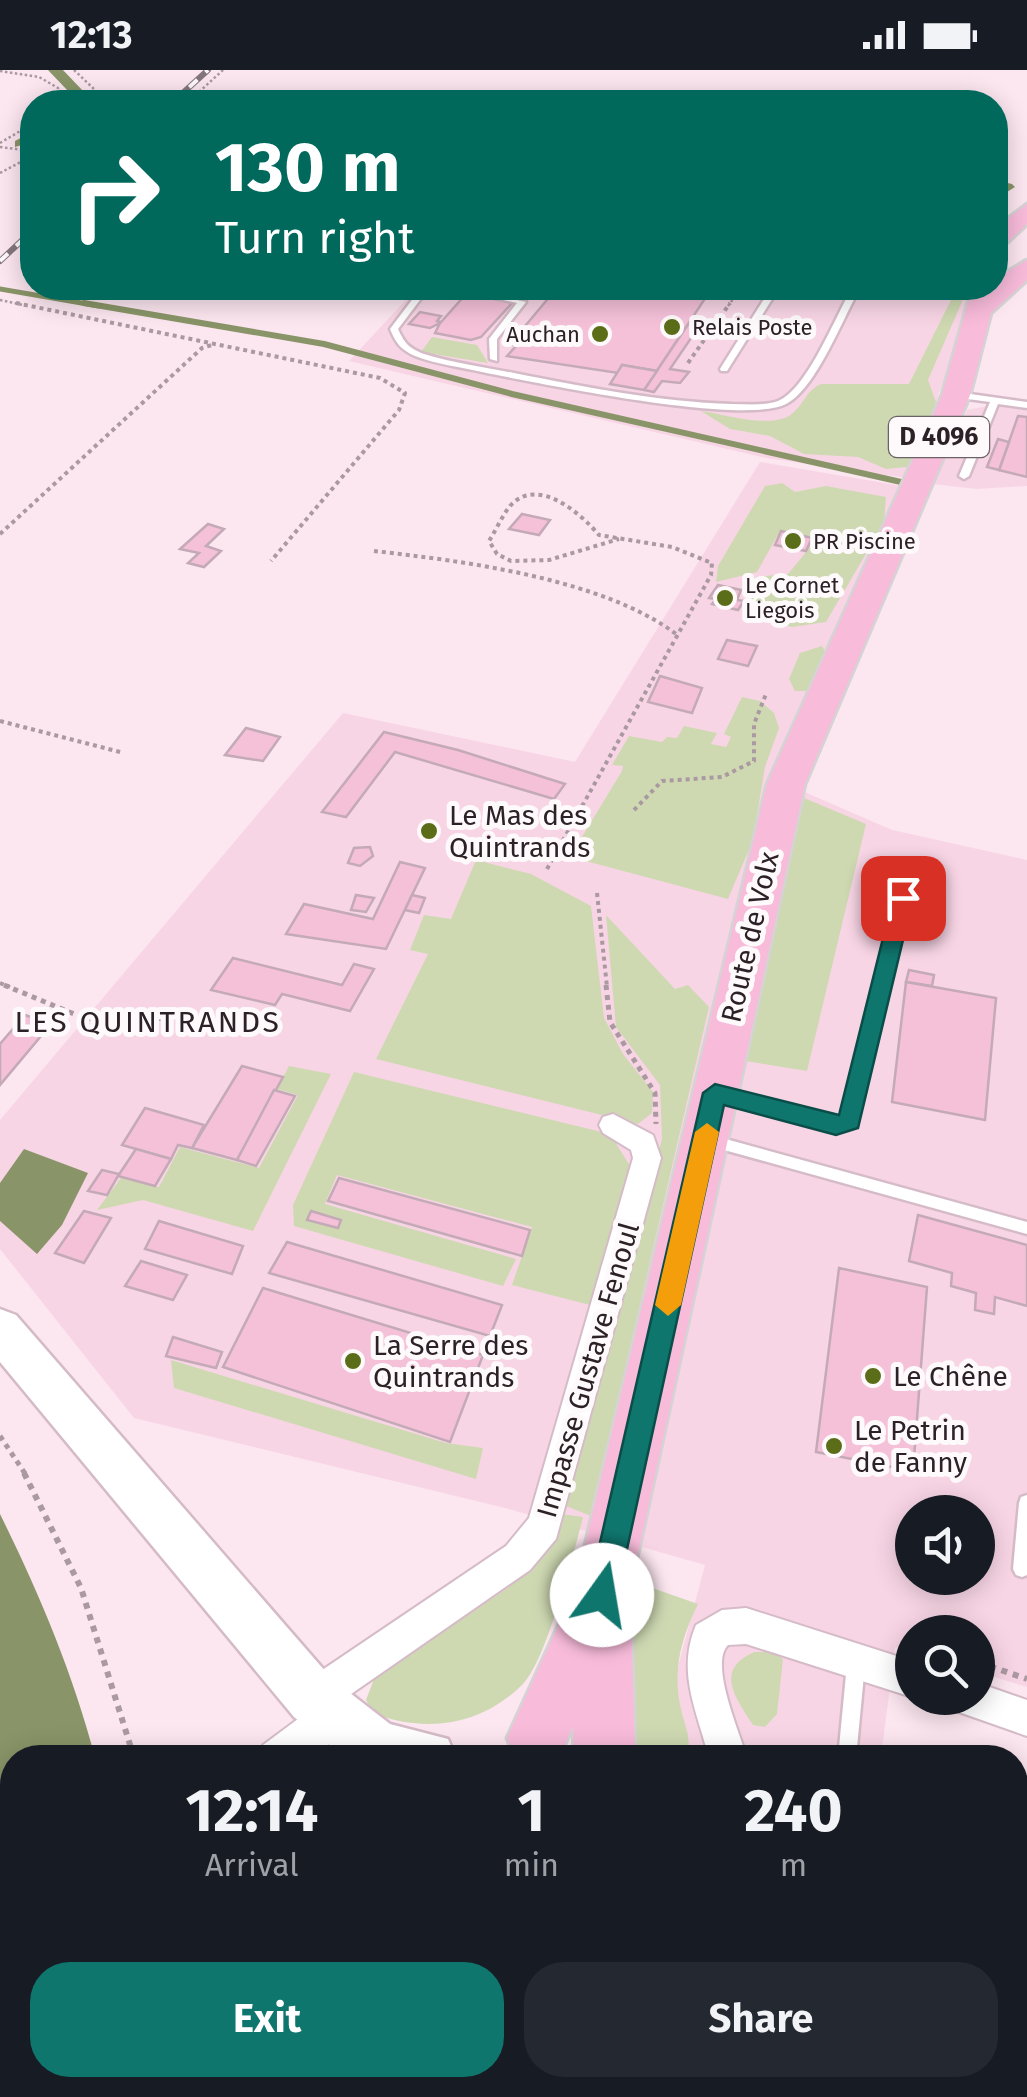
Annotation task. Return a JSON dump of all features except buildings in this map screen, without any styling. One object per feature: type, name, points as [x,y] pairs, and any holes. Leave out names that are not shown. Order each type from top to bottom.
[{"type":"main road","points":[[1008,228],[1027,211]]},
{"type":"main road","name":"Route de Volx","points":[[602,1595],[786,784],[975,398],[984,300]]},
{"type":"main road","points":[[0,1329],[323,1707],[385,1745]]},
{"type":"main road","name":"D 4096","points":[[523,1745],[602,1595]]},
{"type":"main road","name":"D 4096","points":[[602,1595],[604,1745]]},
{"type":"main road","points":[[533,1745],[565,1737],[581,1745]]},
{"type":"street","name":"Impasse Gustave Fenoul","points":[[288,1745],[323,1707],[518,1558],[544,1527],[647,1158],[628,1134]]},
{"type":"street","points":[[724,1745],[701,1671],[716,1631],[729,1625],[746,1626],[895,1673]]},
{"type":"street","points":[[995,1707],[1027,1718]]},
{"type":"lane","points":[[416,300],[394,329],[401,344],[428,358],[680,403],[746,410],[781,404],[803,384],[849,300]]},
{"type":"lane","points":[[494,359],[492,339],[522,302],[512,300]]},
{"type":"lane","points":[[724,369],[767,300]]},
{"type":"lane","points":[[964,476],[975,398],[1027,405]]},
{"type":"lane","points":[[710,1116],[836,1126],[850,1122],[903,898]]},
{"type":"lane","points":[[710,1116],[1027,1228]]},
{"type":"lane","points":[[1022,1570],[1027,1502]]},
{"type":"lane","points":[[848,1745],[857,1661]]},
{"type":"path","points":[[74,70],[93,90]]},
{"type":"path","points":[[201,90],[222,70]]},
{"type":"path","points":[[0,71],[45,79],[58,90]]},
{"type":"path","points":[[0,300],[380,378],[405,392],[399,410],[271,562]]},
{"type":"path","points":[[688,362],[733,300]]},
{"type":"path","points":[[0,534],[202,348],[223,344]]},
{"type":"path","points":[[547,869],[711,575],[712,563],[696,553],[619,539],[599,536],[586,518],[565,502],[539,496],[523,497],[511,505],[489,541],[500,556],[538,563],[619,539]]},
{"type":"path","points":[[374,551],[616,601],[658,617],[676,634]]},
{"type":"path","points":[[634,810],[662,781],[718,778],[746,769],[754,762],[754,724],[766,694]]},
{"type":"path","points":[[0,721],[124,753]]},
{"type":"path","points":[[598,893],[610,1022],[656,1093],[656,1124],[628,1134]]},
{"type":"path","points":[[0,984],[79,1016],[122,1025],[179,1015]]},
{"type":"path","points":[[0,1436],[47,1512],[94,1614],[130,1745]]},
{"type":"path","points":[[995,1668],[1027,1679]]},
{"type":"shaded area","points":[[406,300],[977,300],[939,393],[914,479],[766,458],[349,361]]},
{"type":"shaded area","points":[[951,300],[963,300],[928,380],[936,402],[917,466],[886,469],[858,457],[804,454],[770,436],[730,429],[701,411],[749,420],[775,420],[794,412],[821,384],[909,384]]},
{"type":"shaded area","points":[[432,337],[477,345],[488,363],[421,352]]},
{"type":"shaded area","points":[[998,404],[1027,408],[1027,486],[976,489],[933,484],[967,410]]},
{"type":"shaded area","points":[[760,462],[908,487],[786,784],[892,830],[1027,860],[1027,1687],[995,1677],[995,1615],[895,1615],[895,1647],[883,1745],[657,1745],[705,1565],[505,1508],[134,1418],[0,1249],[0,1120],[343,713],[575,762]]},
{"type":"shaded area","points":[[782,483],[795,492],[826,486],[886,497],[884,523],[826,622],[792,627],[745,615],[755,601],[746,598],[746,591],[765,576],[788,574],[807,551],[812,537],[780,531],[757,572],[716,582],[718,566],[765,486]]},
{"type":"shaded area","points":[[822,646],[828,657],[811,691],[795,691],[789,679],[800,653]]},
{"type":"shaded area","points":[[742,697],[760,701],[774,713],[779,728],[765,767],[753,840],[728,899],[582,860],[574,850],[622,771],[623,766],[612,765],[629,736],[662,742],[667,737],[677,738],[684,726],[717,733],[711,744],[726,747],[731,737],[724,734]]},
{"type":"shaded area","points":[[797,795],[866,824],[807,1071],[745,1061]]},
{"type":"shaded area","points":[[476,860],[531,874],[591,906],[604,1018],[623,1054],[653,1092],[652,1113],[638,1124],[376,1059],[428,954],[410,950],[424,915],[451,919]]},
{"type":"shaded area","points":[[606,915],[675,989],[688,985],[709,1007],[591,1516],[566,1506],[662,1139],[660,1085],[616,1027]]},
{"type":"shaded area","points":[[289,1066],[331,1074],[253,1231],[143,1200],[97,1210],[121,1178],[159,1187],[180,1147],[259,1168],[298,1095],[277,1089]]},
{"type":"shaded area","points":[[354,1072],[610,1134],[632,1169],[598,1307],[512,1285],[532,1227],[337,1175],[325,1204],[516,1259],[503,1286],[294,1226],[293,1205]]},
{"type":"shaded area","points":[[24,1149],[88,1173],[62,1225],[37,1254],[0,1221],[0,1183]]},
{"type":"shaded area","points":[[171,1360],[446,1443],[483,1448],[476,1479],[174,1388]]},
{"type":"shaded area","points":[[0,1514],[54,1633],[91,1745],[0,1745]]},
{"type":"shaded area","points":[[561,1514],[583,1517],[550,1631],[523,1684],[490,1709],[453,1722],[414,1723],[374,1714],[366,1700],[374,1679],[509,1587],[545,1552]]},
{"type":"shaded area","points":[[638,1583],[698,1604],[683,1640],[678,1665],[678,1690],[688,1745],[630,1745],[624,1638]]},
{"type":"shaded area","points":[[754,1652],[772,1652],[783,1659],[777,1714],[765,1727],[753,1725],[732,1685],[734,1667]]},
{"type":"waterway","points":[[55,70],[75,90]]},
{"type":"waterway","points":[[0,289],[20,292]]},
{"type":"waterway","points":[[64,300],[99,306]]},
{"type":"waterway","points":[[84,303],[324,344],[512,394],[901,482]]},
{"type":"railway","points":[[186,90],[208,70]]},
{"type":"railway","points":[[0,261],[20,242]]},
{"type":"slow traffic","points":[[668,1305],[707,1132]]},
{"type":"place","name":"Relais Poste","points":[[672,327]]},
{"type":"place","name":"Auchan","points":[[600,334]]},
{"type":"place","name":"PR Piscine","points":[[793,541]]},
{"type":"place","name":"Le Cornet Liegois","points":[[725,598]]},
{"type":"place","name":"Le Mas des Quintrands","points":[[429,831]]},
{"type":"place","name":"La Serre des Quintrands","points":[[353,1361]]},
{"type":"place","name":"Le Chêne","points":[[873,1376]]},
{"type":"place","name":"Le Petrin de Fanny","points":[[834,1446]]},
{"type":"district","name":"LES QUINTRANDS","points":[[148,1022]]},
{"type":"route","points":[[602,1595],[715,1093],[836,1126],[850,1122],[855,1114],[903,898]]}]
